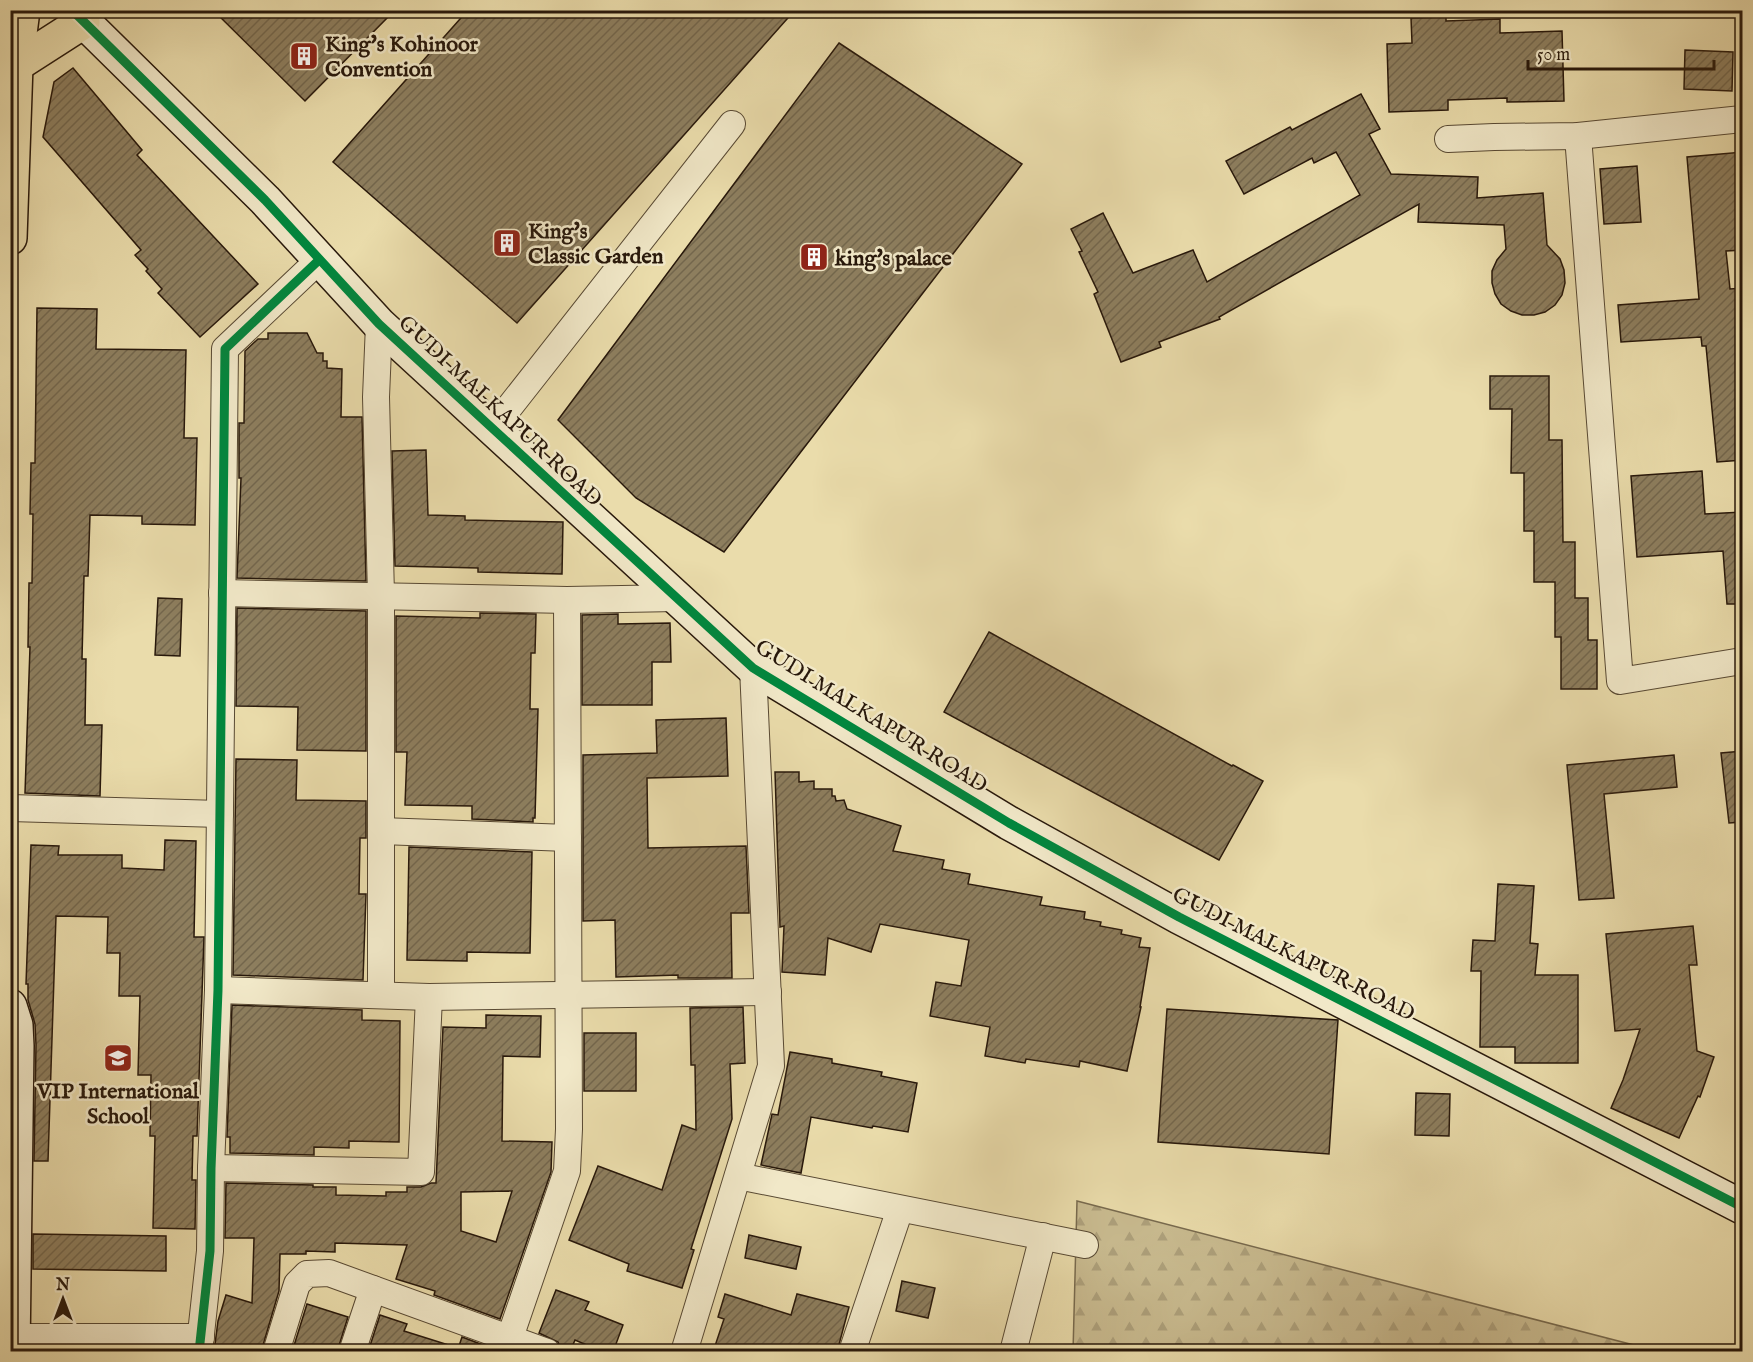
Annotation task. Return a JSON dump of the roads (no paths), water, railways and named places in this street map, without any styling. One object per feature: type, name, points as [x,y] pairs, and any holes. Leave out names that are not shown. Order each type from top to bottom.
[{"type":"main road","points":[[10,238],[16,65],[23,10]]},
{"type":"main road","points":[[16,65],[77,16]]},
{"type":"street","name":"GUDI MALKAPUR ROAD","points":[[77,16],[265,200],[379,324],[753,668],[1009,823],[1179,917],[1743,1207]]},
{"type":"street","points":[[1448,139],[1494,136],[1578,136],[1743,119]]},
{"type":"street","points":[[493,428],[732,124]]},
{"type":"street","points":[[1578,136],[1620,681],[1743,661]]},
{"type":"street","points":[[10,1006],[16,1025],[17,1047],[13,1344],[200,1344],[210,1251],[218,990],[225,349],[320,260]]},
{"type":"street","points":[[379,324],[376,396],[381,596],[381,994]]},
{"type":"street","points":[[222,593],[567,600],[677,598]]},
{"type":"street","points":[[507,1345],[567,1171],[569,1129],[567,600]]},
{"type":"street","points":[[684,1352],[771,1066],[753,668]]},
{"type":"street","points":[[10,808],[220,814]]},
{"type":"street","points":[[381,831],[567,838]]},
{"type":"street","points":[[218,990],[429,997],[768,992]]},
{"type":"street","points":[[211,1168],[421,1172],[429,997]]},
{"type":"street","points":[[738,1176],[1085,1245]]},
{"type":"street","points":[[852,1352],[900,1209]]},
{"type":"street","points":[[1013,1352],[1043,1236]]},
{"type":"street","points":[[276,1352],[297,1284],[307,1274],[329,1274],[373,1289],[507,1345],[547,1352]]},
{"type":"street","points":[[352,1352],[373,1289]]},
{"type":"place","name":"King's Kohinoor Convention","points":[[304,56]]},
{"type":"place","name":"King's Classic Garden","points":[[507,243]]},
{"type":"place","name":"king's palace","points":[[814,257]]},
{"type":"place","name":"VIP International School","points":[[118,1058]]}]
